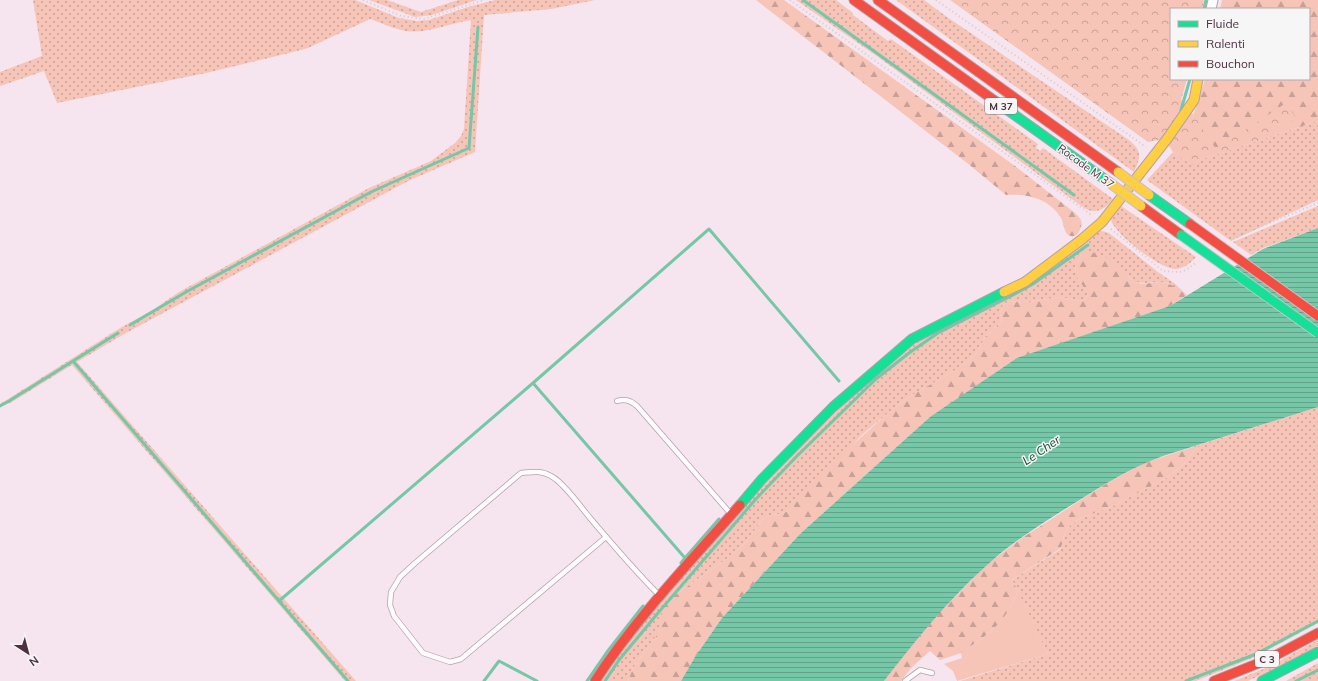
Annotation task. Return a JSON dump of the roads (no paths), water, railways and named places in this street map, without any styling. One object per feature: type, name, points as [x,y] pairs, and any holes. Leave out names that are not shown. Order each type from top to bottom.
[{"type":"main road","name":"Rocade M 37","points":[[854,0],[1318,333]]},
{"type":"main road","name":"Rocade M 37","points":[[878,0],[1318,316]]},
{"type":"main road","points":[[595,681],[612,655],[731,514],[762,479],[834,407],[912,339],[1025,282],[1081,240],[1102,222],[1156,154],[1194,100],[1198,80]]},
{"type":"main road","name":"C 3","points":[[1214,681],[1270,658],[1318,633]]},
{"type":"main road","name":"C 3","points":[[1262,681],[1318,652]]},
{"type":"lane","points":[[616,401],[630,401],[637,406],[731,514]]},
{"type":"lane","points":[[606,537],[461,659],[450,662],[423,653],[394,616],[390,604],[391,592],[400,577],[521,473],[537,471],[551,476],[564,487],[644,580],[661,596]]},
{"type":"lane","points":[[905,681],[920,670],[932,673]]},
{"type":"water","name":"Le Cher","points":[[1318,228],[1318,407],[1152,460],[1098,488],[1030,531],[996,557],[958,593],[932,621],[884,681],[681,681],[695,657],[722,618],[800,534],[930,417],[1017,358],[1170,306],[1263,249]]},
{"type":"waterway","points":[[803,0],[1074,195]]},
{"type":"waterway","points":[[1204,8],[1206,0]]},
{"type":"waterway","points":[[130,325],[186,292],[371,192],[469,148],[478,27]]},
{"type":"waterway","points":[[1181,110],[1190,80]]},
{"type":"waterway","points":[[73,361],[279,601],[533,383],[709,229],[839,381]]},
{"type":"waterway","points":[[605,681],[619,660],[755,500],[797,456],[876,379],[909,353],[938,333],[1033,284],[1088,245]]},
{"type":"waterway","points":[[0,406],[118,333]]},
{"type":"waterway","points":[[533,383],[685,558],[719,519]]},
{"type":"waterway","points":[[681,563],[685,558]]},
{"type":"waterway","points":[[279,601],[348,681]]},
{"type":"waterway","points":[[587,681],[607,652],[643,606]]},
{"type":"waterway","points":[[1186,681],[1256,654],[1318,621]]},
{"type":"waterway","points":[[484,681],[499,661],[537,681]]},
{"type":"waterway","points":[[1296,681],[1318,670]]}]
